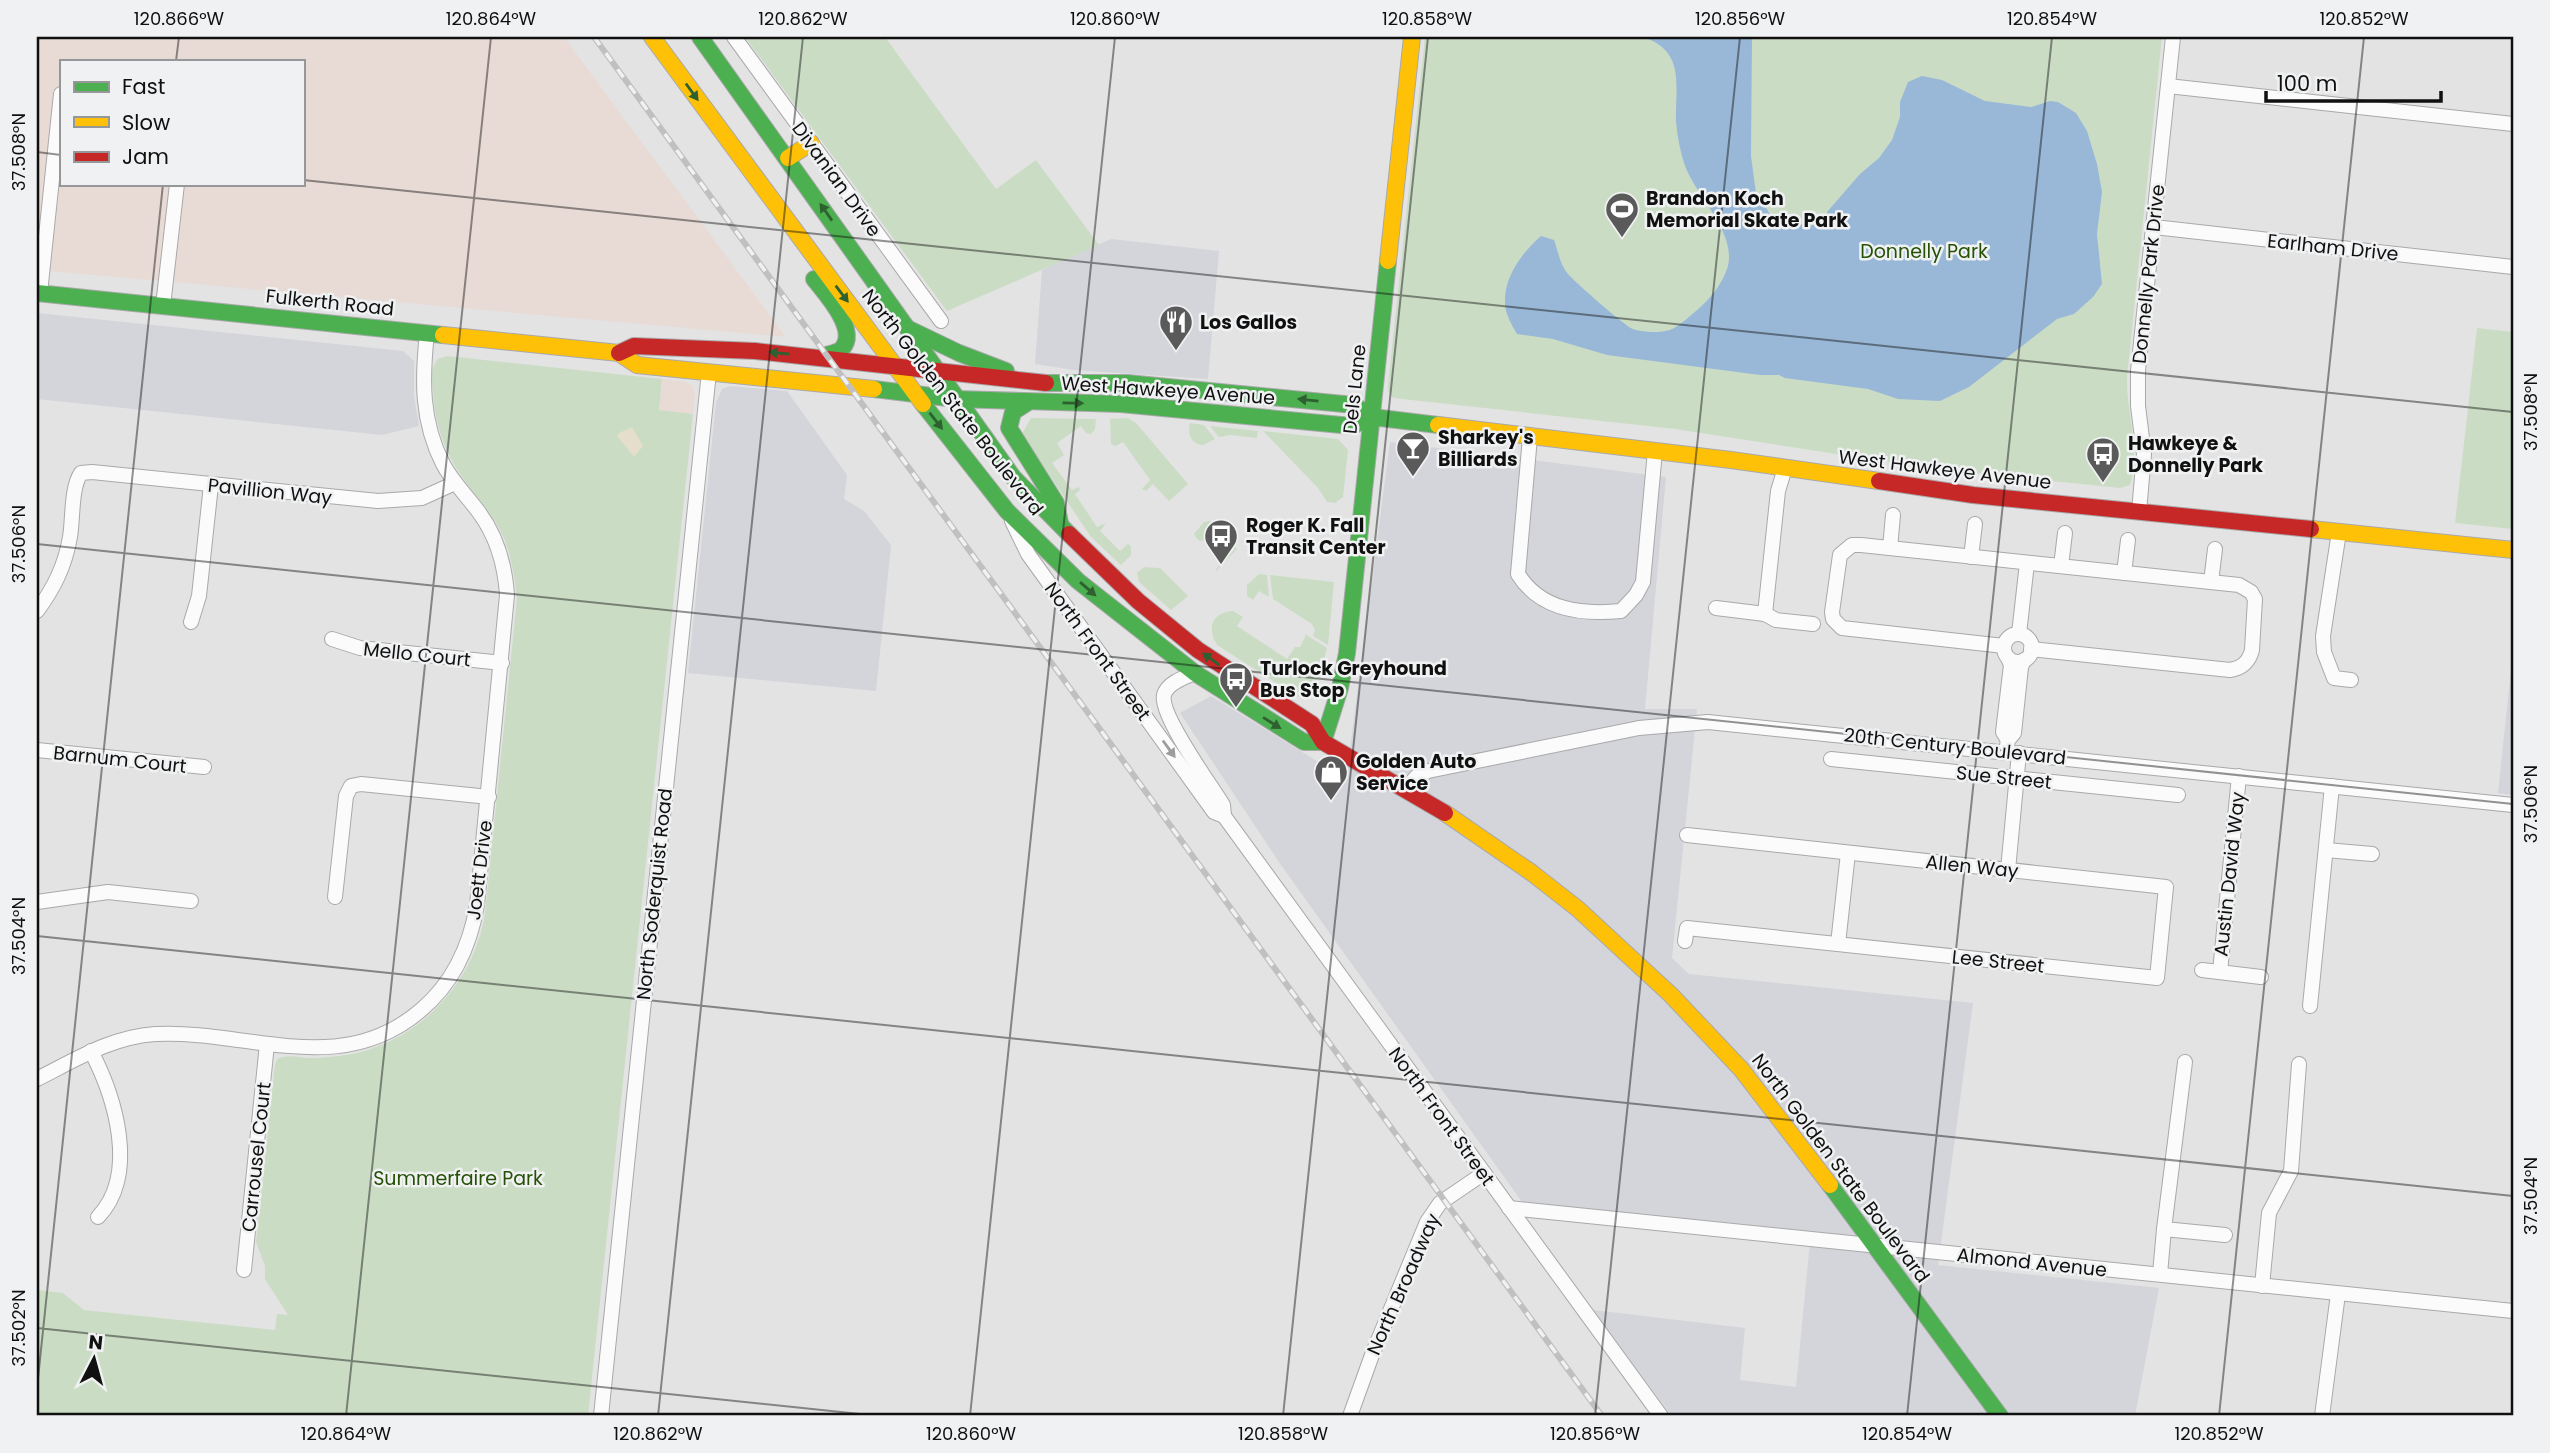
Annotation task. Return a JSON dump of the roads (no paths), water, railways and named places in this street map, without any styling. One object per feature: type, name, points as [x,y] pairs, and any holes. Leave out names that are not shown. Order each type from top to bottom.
[{"type":"street","name":"North Golden State Boulevard","points":[[652,37],[916,395],[1007,511],[1078,581],[1195,673],[1304,742],[1324,742]]},
{"type":"street","name":"North Golden State Boulevard","points":[[700,37],[1013,477],[1159,619],[1234,675],[1312,724],[1324,742],[1406,789],[1532,873],[1578,909],[1648,972],[1741,1069],[1779,1116],[2000,1416]]},
{"type":"street","name":"Divanian Drive","points":[[734,37],[941,321]]},
{"type":"street","name":"Dels Lane","points":[[1324,742],[1345,661],[1412,37]]},
{"type":"street","name":"Donnelly Park Drive","points":[[2139,512],[2144,454],[2138,406],[2138,371],[2174,37]]},
{"type":"street","points":[[2168,86],[2513,124]]},
{"type":"street","points":[[38,293],[60,103]]},
{"type":"street","points":[[788,158],[811,143]]},
{"type":"street","points":[[739,156],[764,209],[844,322],[847,336],[845,345],[831,355],[814,357]]},
{"type":"street","points":[[163,306],[177,186]]},
{"type":"street","name":"Earlham Drive","points":[[2154,227],[2513,267]]},
{"type":"street","name":"Fulkerth Road","points":[[38,293],[619,353],[637,365],[916,395]]},
{"type":"street","points":[[908,328],[979,362],[1058,384]]},
{"type":"street","name":"Joett Drive","points":[[37,1079],[91,1051],[125,1038],[155,1034],[327,1048],[360,1043],[381,1036],[408,1020],[440,992],[457,966],[473,925],[489,797],[508,595],[501,557],[487,524],[455,483],[440,458],[426,417],[423,373],[427,333]]},
{"type":"street","name":"Fulkerth Road","points":[[619,353],[634,346],[744,350],[937,372]]},
{"type":"street","name":"North Soderquist Road","points":[[601,1416],[709,372]]},
{"type":"street","name":"West Hawkeye Avenue","points":[[937,372],[1058,384],[1127,383],[1354,405],[1372,417],[1656,451],[1961,494],[2513,550]]},
{"type":"street","name":"West Hawkeye Avenue","points":[[916,395],[1027,403],[1137,405],[1352,426],[1372,417]]},
{"type":"street","points":[[1027,403],[1012,412],[1009,428],[1056,503],[1061,524]]},
{"type":"street","points":[[1530,437],[1518,574],[1527,589],[1545,602],[1574,610],[1621,611],[1636,595],[1643,582],[1656,451]]},
{"type":"street","points":[[1765,614],[1778,491],[1785,468]]},
{"type":"street","name":"Pavillion Way","points":[[43,594],[60,575],[67,553],[76,483],[81,473],[378,501],[422,498],[455,483]]},
{"type":"street","points":[[191,622],[199,596],[211,485]]},
{"type":"street","name":"North Front Street","points":[[1007,511],[1028,554],[1214,812],[1224,816]]},
{"type":"street","points":[[1890,548],[1894,515]]},
{"type":"street","points":[[1971,557],[1975,524]]},
{"type":"street","points":[[2339,532],[2323,636],[2324,652],[2334,678],[2351,680]]},
{"type":"street","points":[[2061,566],[2065,533]]},
{"type":"street","points":[[2124,573],[2128,540]]},
{"type":"street","points":[[1852,545],[1971,557],[2239,585],[2251,592],[2255,599],[2250,658],[2238,668],[2230,670],[2028,655],[2016,662],[2006,652],[1849,630],[1837,624],[1832,612],[1840,555],[1852,545]]},
{"type":"street","points":[[2211,582],[2215,549]]},
{"type":"street","points":[[2019,634],[2027,563]]},
{"type":"street","points":[[37,611],[43,594]]},
{"type":"street","points":[[1716,608],[1813,624]]},
{"type":"street","points":[[2008,870],[2017,778],[2011,748],[2003,732],[2011,665],[2006,652],[2007,638],[2019,634]]},
{"type":"street","points":[[2011,748],[2021,667],[2028,655],[2030,641],[2019,634]]},
{"type":"street","name":"Mello Court","points":[[332,639],[360,648],[502,663]]},
{"type":"street","name":"North Front Street","points":[[1195,673],[1168,688],[1164,695],[1164,705],[1171,723],[1223,806],[1224,816],[1661,1416]]},
{"type":"street","name":"20th Century Boulevard","points":[[1406,789],[1416,777],[1428,771],[1639,728],[1693,722],[1724,722],[2011,748],[2513,805]]},
{"type":"street","name":"Barnum Court","points":[[37,750],[204,768]]},
{"type":"street","name":"Sue Street","points":[[1831,759],[2178,795]]},
{"type":"street","name":"Austin David Way","points":[[2220,972],[2239,776]]},
{"type":"street","points":[[335,897],[346,796],[351,786],[361,784],[489,797]]},
{"type":"street","points":[[2310,1006],[2332,786]]},
{"type":"street","name":"Allen Way","points":[[1687,835],[2166,887],[2157,978]]},
{"type":"street","points":[[2326,850],[2372,854]]},
{"type":"street","points":[[1838,944],[1848,853]]},
{"type":"street","points":[[37,902],[108,892],[191,901]]},
{"type":"street","name":"Lee Street","points":[[1685,941],[1687,928],[2157,978]]},
{"type":"street","points":[[2202,970],[2260,977]]},
{"type":"street","name":"Carrousel Court","points":[[244,1270],[267,1044]]},
{"type":"street","points":[[91,1051],[110,1097],[120,1158],[115,1193],[98,1217]]},
{"type":"street","points":[[2160,1274],[2185,1062]]},
{"type":"street","points":[[2262,1286],[2269,1213],[2291,1171],[2299,1065]]},
{"type":"street","name":"North Broadway","points":[[1350,1416],[1427,1222],[1440,1203],[1484,1173]]},
{"type":"street","name":"Almond Avenue","points":[[1509,1208],[2513,1311]]},
{"type":"street","points":[[2164,1229],[2225,1235]]},
{"type":"street","points":[[2322,1416],[2338,1294]]},
{"type":"water","points":[[1643,37],[1752,37],[1751,156],[1757,201],[1767,209],[1771,217],[1809,226],[1829,221],[1827,212],[1860,174],[1879,158],[1892,140],[1900,117],[1900,102],[1908,82],[1922,76],[1942,80],[1985,101],[2031,107],[2050,101],[2058,102],[2076,113],[2087,131],[2097,164],[2102,192],[2097,234],[2102,284],[2093,297],[2074,314],[2057,319],[1969,387],[1940,401],[1898,399],[1868,389],[1779,375],[1760,375],[1607,355],[1553,339],[1517,334],[1505,307],[1505,293],[1511,274],[1521,258],[1541,236],[1554,240],[1563,266],[1573,279],[1600,304],[1636,330],[1662,332],[1677,326],[1706,302],[1725,275],[1729,255],[1727,242],[1714,214],[1689,175],[1681,153],[1672,61],[1657,43]]},
{"type":"railway","points":[[594,37],[1602,1416]]},
{"type":"place","name":"Brandon Koch Memorial Skate Park","points":[[1622,239]]},
{"type":"place","name":"Los Gallos","points":[[1176,352]]},
{"type":"place","name":"Sharkey's Billiards","points":[[1413,478]]},
{"type":"place","name":"Hawkeye & Donnelly Park","points":[[2103,484]]},
{"type":"place","name":"Roger K. Fall Transit Center","points":[[1221,566]]},
{"type":"place","name":"Turlock Greyhound Bus Stop","points":[[1236,709]]},
{"type":"place","name":"Golden Auto Service","points":[[1331,802]]},
{"type":"park label","name":"Donnelly Park","points":[[1924,251]]},
{"type":"park label","name":"Summerfaire Park","points":[[458,1178]]}]
